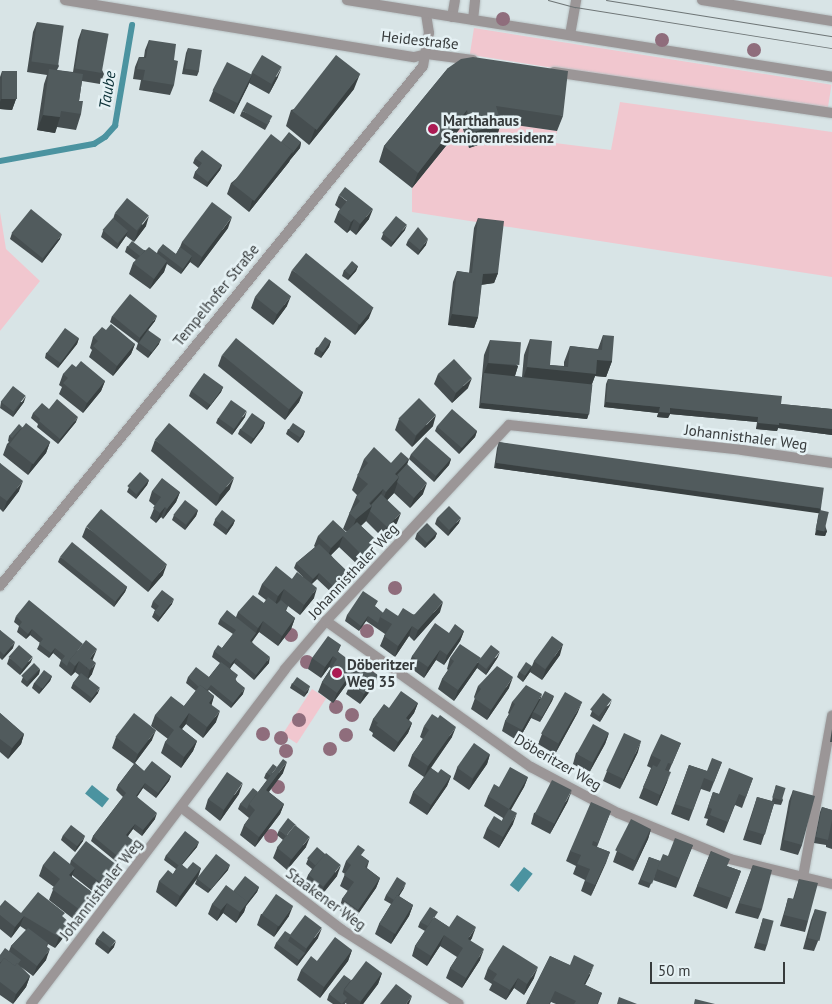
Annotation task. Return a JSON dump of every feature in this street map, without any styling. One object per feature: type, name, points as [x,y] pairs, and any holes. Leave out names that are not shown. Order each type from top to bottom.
[{"type":"street","name":"Heidestraße","points":[[65,0],[414,57],[427,54],[481,61]]},
{"type":"street","name":"Heidestraße","points":[[347,0],[832,77]]},
{"type":"street","points":[[452,17],[455,0]]},
{"type":"street","points":[[473,20],[476,0]]},
{"type":"street","points":[[570,35],[576,0]]},
{"type":"street","points":[[702,0],[832,20]]},
{"type":"street","points":[[426,13],[427,54]]},
{"type":"street","name":"Tempelhofer Straße","points":[[0,586],[423,66],[427,54]]},
{"type":"street","points":[[540,70],[832,113]]},
{"type":"street","name":"Johannisthaler Weg","points":[[31,1004],[182,808],[285,669],[326,621],[509,425],[832,463]]},
{"type":"street","name":"Döberitzer Weg","points":[[326,621],[531,767],[618,813],[730,859],[832,884]]},
{"type":"street","points":[[803,878],[832,716]]},
{"type":"street","name":"Staakener Weg","points":[[182,808],[342,930],[459,1004]]},
{"type":"shaded area","points":[[474,28],[832,85],[827,111],[470,55]]},
{"type":"shaded area","points":[[620,102],[832,132],[832,277],[412,212],[412,188],[462,126],[469,148],[490,121],[557,131],[555,143],[611,150]]},
{"type":"shaded area","points":[[0,212],[6,249],[40,281],[0,331]]},
{"type":"shaded area","points":[[312,689],[326,698],[297,744],[283,734]]},
{"type":"water","points":[[92,785],[109,799],[102,807],[85,794]]},
{"type":"water","points":[[524,867],[533,874],[519,892],[510,885]]},
{"type":"building","points":[[37,22],[64,26],[58,65],[31,62]]},
{"type":"building","points":[[82,29],[109,34],[102,73],[75,68]]},
{"type":"building","points":[[149,40],[176,44],[174,60],[178,61],[174,85],[143,80],[145,70],[137,69],[139,57],[146,58]]},
{"type":"building","points":[[188,48],[202,50],[199,71],[185,69]]},
{"type":"building","points":[[262,55],[282,67],[271,84],[252,72]]},
{"type":"building","points":[[336,55],[360,74],[317,130],[292,111]]},
{"type":"building","name":"Marthahaus Seniorenresidenz","points":[[473,57],[568,71],[563,116],[496,106],[501,123],[474,132],[467,110],[418,173],[384,146],[448,68],[461,59]]},
{"type":"building","points":[[227,62],[252,75],[237,103],[212,91]]},
{"type":"building","points":[[49,69],[83,74],[79,101],[83,101],[81,114],[61,111],[60,117],[43,115]]},
{"type":"building","points":[[2,71],[17,71],[17,99],[2,99]]},
{"type":"building","points":[[247,102],[272,116],[268,125],[242,111]]},
{"type":"building","points":[[289,132],[301,142],[292,154],[293,151],[281,142]]},
{"type":"building","points":[[271,134],[293,151],[254,201],[232,184]]},
{"type":"building","points":[[202,150],[222,165],[208,182],[195,172],[202,163],[195,158]]},
{"type":"building","points":[[345,187],[373,209],[360,224],[354,219],[351,222],[338,212],[347,201],[339,195]]},
{"type":"building","points":[[127,198],[149,216],[137,230],[115,213]]},
{"type":"building","points":[[212,202],[232,217],[202,257],[182,242]]},
{"type":"building","points":[[31,209],[62,234],[43,258],[11,233]]},
{"type":"building","points":[[396,216],[407,225],[393,242],[382,233]]},
{"type":"building","points":[[113,218],[128,231],[118,243],[103,230]]},
{"type":"building","points":[[478,218],[504,221],[498,273],[483,274],[478,317],[452,314],[457,271],[472,273]]},
{"type":"building","points":[[418,227],[428,239],[420,250],[408,240]]},
{"type":"building","points":[[132,241],[145,251],[140,256],[128,247]]},
{"type":"building","points":[[163,244],[176,254],[180,247],[192,256],[183,269],[158,250]]},
{"type":"building","points":[[149,247],[167,261],[154,279],[133,263]]},
{"type":"building","points":[[306,253],[374,308],[360,325],[292,270]]},
{"type":"building","points":[[352,261],[358,266],[350,275],[344,270]]},
{"type":"building","points":[[269,279],[291,296],[277,314],[255,297]]},
{"type":"building","points":[[130,294],[157,316],[140,338],[112,316]]},
{"type":"building","points":[[111,324],[135,344],[117,366],[93,346],[98,341],[93,337],[102,327],[106,330]]},
{"type":"building","points":[[65,328],[79,338],[61,363],[47,353]]},
{"type":"building","points":[[148,330],[161,339],[152,352],[139,343]]},
{"type":"building","points":[[603,335],[614,336],[612,361],[597,360],[596,374],[527,367],[530,339],[552,341],[550,365],[568,367],[570,346],[602,350]]},
{"type":"building","points":[[325,337],[331,341],[323,353],[317,349]]},
{"type":"building","points":[[236,338],[303,392],[289,409],[222,355]]},
{"type":"building","points":[[490,340],[521,342],[519,365],[488,363]]},
{"type":"building","points":[[454,359],[472,378],[456,393],[438,374]]},
{"type":"building","points":[[81,361],[105,381],[87,403],[63,383],[68,378],[63,374],[72,364],[76,367]]},
{"type":"building","points":[[204,373],[223,387],[210,405],[191,391]]},
{"type":"building","points":[[484,373],[592,384],[589,414],[481,403]]},
{"type":"building","points":[[608,379],[782,396],[781,404],[832,409],[832,429],[779,423],[779,425],[758,423],[758,417],[670,408],[670,413],[659,412],[660,407],[606,402]]},
{"type":"building","points":[[13,386],[26,396],[13,412],[1,402]]},
{"type":"building","points":[[419,398],[436,415],[415,435],[398,419]]},
{"type":"building","points":[[57,399],[78,417],[60,439],[39,421],[40,419],[33,413],[42,403],[49,409]]},
{"type":"building","points":[[231,400],[247,411],[234,429],[218,418]]},
{"type":"building","points":[[452,409],[477,431],[462,448],[437,426]]},
{"type":"building","points":[[252,413],[265,422],[254,439],[241,429]]},
{"type":"building","points":[[26,423],[50,442],[33,464],[9,445]]},
{"type":"building","points":[[169,423],[234,478],[220,494],[155,440]]},
{"type":"building","points":[[293,423],[305,431],[300,437],[289,430]]},
{"type":"building","points":[[19,424],[22,427],[12,438],[9,436]]},
{"type":"building","points":[[426,437],[451,459],[436,476],[411,454]]},
{"type":"building","points":[[499,442],[824,488],[821,508],[496,463]]},
{"type":"building","points":[[374,447],[391,463],[401,452],[409,459],[395,474],[399,477],[386,492],[383,489],[369,503],[372,506],[356,519],[349,513],[360,501],[356,497],[368,484],[357,475],[368,463],[364,459]]},
{"type":"building","points":[[0,463],[23,481],[7,501],[0,496]]},
{"type":"building","points":[[407,464],[427,483],[414,498],[397,482],[399,477],[397,475]]},
{"type":"building","points":[[140,472],[149,480],[136,494],[127,486]]},
{"type":"building","points":[[162,478],[180,492],[167,509],[165,507],[160,513],[153,508],[161,497],[152,491]]},
{"type":"building","points":[[381,494],[401,513],[387,527],[370,511],[371,505]]},
{"type":"building","points":[[185,500],[198,510],[186,525],[173,515]]},
{"type":"building","points":[[449,506],[461,518],[449,530],[437,518]]},
{"type":"building","points":[[101,509],[167,564],[152,582],[86,527]]},
{"type":"building","points":[[222,510],[235,520],[227,529],[215,519]]},
{"type":"building","points":[[820,510],[829,512],[824,532],[816,529]]},
{"type":"building","points":[[333,520],[346,532],[357,522],[376,540],[362,555],[343,536],[331,548],[318,536]]},
{"type":"building","points":[[427,523],[437,533],[427,543],[417,533]]},
{"type":"building","points":[[72,542],[127,587],[115,601],[60,557]]},
{"type":"building","points":[[319,544],[349,573],[335,588],[319,573],[313,579],[296,563]]},
{"type":"building","points":[[276,566],[292,579],[297,572],[317,588],[304,605],[284,589],[278,596],[262,584]]},
{"type":"building","points":[[162,590],[174,599],[160,617],[154,612],[159,606],[153,601]]},
{"type":"building","points":[[363,591],[378,601],[375,606],[383,613],[378,623],[368,616],[361,626],[347,615]]},
{"type":"building","points":[[434,593],[443,602],[418,630],[412,626],[398,646],[384,636],[392,624],[380,617],[386,608],[398,616],[403,608],[414,615]]},
{"type":"building","points":[[253,595],[264,603],[268,597],[277,604],[281,600],[288,606],[285,610],[295,618],[282,636],[263,621],[258,628],[238,612]]},
{"type":"building","points":[[29,600],[83,644],[67,666],[61,661],[65,656],[55,648],[51,653],[39,644],[43,639],[32,629],[28,634],[19,626],[22,622],[16,616]]},
{"type":"building","points":[[227,610],[256,633],[250,641],[270,657],[256,675],[236,658],[231,664],[214,651],[218,645],[222,648],[236,630],[220,619]]},
{"type":"building","points":[[435,623],[449,633],[455,624],[464,631],[447,655],[440,650],[428,667],[412,656]]},
{"type":"building","points":[[0,630],[15,642],[4,655],[0,651]]},
{"type":"building","points":[[328,636],[341,645],[337,651],[361,669],[363,665],[378,675],[364,694],[350,684],[357,674],[353,670],[337,693],[322,682],[337,659],[333,656],[325,667],[312,658]]},
{"type":"building","points":[[552,636],[563,644],[545,669],[534,661]]},
{"type":"building","points":[[86,640],[97,649],[90,658],[96,663],[90,670],[79,661],[75,666],[69,661]]},
{"type":"building","points":[[460,644],[481,658],[458,690],[442,679],[454,661],[450,658]]},
{"type":"building","points":[[19,645],[33,657],[22,669],[9,657]]},
{"type":"building","points":[[491,645],[500,652],[486,669],[477,662]]},
{"type":"building","points":[[221,662],[238,675],[235,680],[245,688],[233,703],[211,685],[207,690],[200,685],[199,687],[188,677],[196,667],[209,677]]},
{"type":"building","points":[[526,662],[532,666],[525,676],[519,672]]},
{"type":"building","points":[[34,663],[40,669],[27,681],[21,676]]},
{"type":"building","points":[[497,666],[513,677],[491,710],[474,698],[481,689],[478,686]]},
{"type":"building","points":[[44,670],[52,676],[42,689],[34,683]]},
{"type":"building","points":[[81,673],[100,688],[92,698],[73,683]]},
{"type":"building","points":[[297,677],[310,686],[306,693],[292,684]]},
{"type":"building","points":[[200,685],[214,696],[209,703],[220,711],[207,727],[189,713],[179,727],[197,741],[184,757],[165,742],[174,730],[155,715],[171,696],[184,706]]},
{"type":"building","points":[[526,685],[542,694],[522,730],[505,721],[515,704],[512,702]]},
{"type":"building","points":[[401,691],[418,703],[406,718],[412,723],[398,742],[376,725],[378,723],[373,719],[384,704],[389,708]]},
{"type":"building","points":[[545,691],[554,696],[542,717],[533,712]]},
{"type":"building","points":[[565,692],[582,702],[558,744],[541,734]]},
{"type":"building","points":[[603,693],[612,700],[599,716],[590,710]]},
{"type":"building","points":[[0,713],[24,734],[12,748],[0,739]]},
{"type":"building","points":[[134,713],[156,730],[138,754],[116,737]]},
{"type":"building","points":[[432,714],[438,718],[440,715],[456,727],[428,766],[412,755],[429,730],[424,726]]},
{"type":"building","points":[[593,724],[609,733],[592,762],[577,754]]},
{"type":"building","points":[[624,733],[641,741],[623,779],[606,771]]},
{"type":"building","points":[[661,734],[681,743],[672,764],[668,763],[665,770],[671,772],[660,795],[643,787],[653,765],[657,767],[661,760],[651,755]]},
{"type":"building","points":[[474,743],[490,754],[472,778],[457,768]]},
{"type":"building","points":[[712,758],[722,762],[714,782],[704,778],[693,810],[675,804],[689,765],[707,771]]},
{"type":"building","points":[[283,759],[287,762],[266,790],[284,804],[259,837],[244,825],[255,810],[249,804]]},
{"type":"building","points":[[152,761],[171,776],[158,793],[145,783],[136,796],[157,813],[143,830],[135,824],[126,835],[135,842],[121,859],[93,836],[126,793],[118,785],[135,763],[144,771]]},
{"type":"building","points":[[273,764],[277,767],[270,776],[266,773]]},
{"type":"building","points":[[510,767],[528,777],[509,809],[488,796],[494,784],[499,787]]},
{"type":"building","points":[[431,768],[438,773],[441,769],[451,776],[431,805],[413,792]]},
{"type":"building","points":[[729,768],[753,778],[746,797],[739,794],[728,822],[710,815],[712,809],[708,807],[713,792],[719,794]]},
{"type":"building","points":[[227,772],[243,783],[224,810],[208,799]]},
{"type":"building","points":[[552,780],[572,790],[554,824],[535,814]]},
{"type":"building","points":[[776,785],[786,788],[782,800],[772,797]]},
{"type":"building","points":[[253,788],[258,792],[247,809],[240,804]]},
{"type":"building","points":[[793,790],[815,796],[802,845],[784,840]]},
{"type":"building","points":[[757,797],[774,802],[765,835],[748,830]]},
{"type":"building","points":[[591,802],[611,811],[598,843],[593,841],[592,845],[610,852],[595,885],[585,881],[590,869],[577,864],[581,855],[570,851]]},
{"type":"building","points":[[822,807],[832,810],[828,840],[816,837]]},
{"type":"building","points":[[509,809],[517,813],[503,837],[487,828],[494,816],[502,821]]},
{"type":"building","points":[[288,818],[297,826],[295,825],[286,836],[279,830]]},
{"type":"building","points":[[631,819],[651,829],[635,860],[615,850]]},
{"type":"building","points":[[71,825],[85,836],[77,846],[63,835]]},
{"type":"building","points":[[295,825],[310,837],[292,859],[277,848]]},
{"type":"building","points":[[185,831],[199,842],[180,867],[166,855]]},
{"type":"building","points":[[675,838],[693,845],[679,878],[657,869],[663,854],[668,856]]},
{"type":"building","points":[[86,841],[115,864],[100,883],[71,860]]},
{"type":"building","points":[[358,845],[365,850],[361,855],[369,861],[365,867],[380,878],[358,910],[342,899],[354,882],[344,875],[351,865],[346,861]]},
{"type":"building","points":[[317,847],[325,854],[315,866],[307,858]]},
{"type":"building","points":[[54,851],[75,868],[69,875],[93,893],[80,910],[52,889],[60,879],[43,865]]},
{"type":"building","points":[[711,851],[730,859],[727,866],[741,871],[731,898],[697,886]]},
{"type":"building","points":[[326,853],[341,865],[323,887],[308,875]]},
{"type":"building","points":[[216,854],[230,865],[211,890],[197,878]]},
{"type":"building","points":[[649,857],[660,861],[652,884],[641,880]]},
{"type":"building","points":[[193,862],[201,868],[180,896],[159,881],[168,870],[173,874],[180,863],[187,869]]},
{"type":"building","points":[[753,865],[772,870],[762,909],[739,903]]},
{"type":"building","points":[[245,876],[259,887],[247,902],[233,891]]},
{"type":"building","points":[[397,877],[406,883],[394,900],[386,895]]},
{"type":"building","points":[[799,879],[818,883],[808,921],[784,915],[788,898],[794,899]]},
{"type":"building","points":[[226,885],[248,902],[240,912],[227,903],[221,910],[212,904]]},
{"type":"building","points":[[38,892],[65,913],[62,916],[70,923],[59,937],[24,916],[15,927],[0,915],[0,906],[5,900],[21,913]]},
{"type":"building","points":[[276,894],[293,906],[279,927],[262,914]]},
{"type":"building","points":[[397,895],[413,905],[395,934],[379,924]]},
{"type":"building","points":[[430,907],[438,912],[428,926],[420,922]]},
{"type":"building","points":[[815,909],[827,912],[819,941],[808,938]]},
{"type":"building","points":[[305,915],[322,928],[306,948],[289,936]]},
{"type":"building","points":[[457,915],[476,927],[468,939],[484,949],[466,978],[450,968],[463,948],[444,935],[431,956],[415,946],[434,917],[449,927]]},
{"type":"building","points":[[763,918],[774,921],[767,945],[757,942]]},
{"type":"building","points":[[28,928],[48,943],[46,946],[50,949],[37,966],[11,946]]},
{"type":"building","points":[[103,931],[116,941],[110,948],[97,938]]},
{"type":"building","points":[[285,931],[291,935],[288,941],[305,953],[299,960],[276,943]]},
{"type":"building","points":[[335,937],[352,950],[324,987],[301,970],[311,956],[317,961]]},
{"type":"building","points":[[503,945],[538,967],[527,984],[518,978],[510,990],[493,980],[497,974],[488,968]]},
{"type":"building","points":[[5,948],[21,960],[18,964],[15,966],[4,958],[0,962],[0,955]]},
{"type":"building","points":[[574,955],[594,965],[584,984],[602,993],[597,1004],[574,1004],[576,1001],[555,991],[549,1004],[531,1004],[527,1002],[550,956],[570,965]]},
{"type":"building","points":[[4,958],[15,966],[17,963],[30,976],[16,994],[0,982],[0,964]]},
{"type":"building","points":[[366,961],[382,973],[360,1002],[344,990]]},
{"type":"building","points":[[344,975],[351,980],[344,989],[343,994],[347,998],[342,1004],[329,994]]},
{"type":"building","points":[[396,984],[412,996],[406,1004],[380,1004]]},
{"type":"building","points":[[619,997],[637,1004],[617,1004]]},
{"type":"building","points":[[695,999],[715,1004],[694,1004]]},
{"type":"waterway","name":"Taube","points":[[0,161],[94,144],[105,137],[115,126],[132,25]]},
{"type":"tram line","points":[[548,0],[575,7],[832,48]]},
{"type":"tram line","points":[[606,0],[832,36]]},
{"type":"place","name":"Marthahaus Seniorenresidenz","points":[[433,129]]},
{"type":"place","name":"Döberitzer Weg 35","points":[[337,673]]}]
